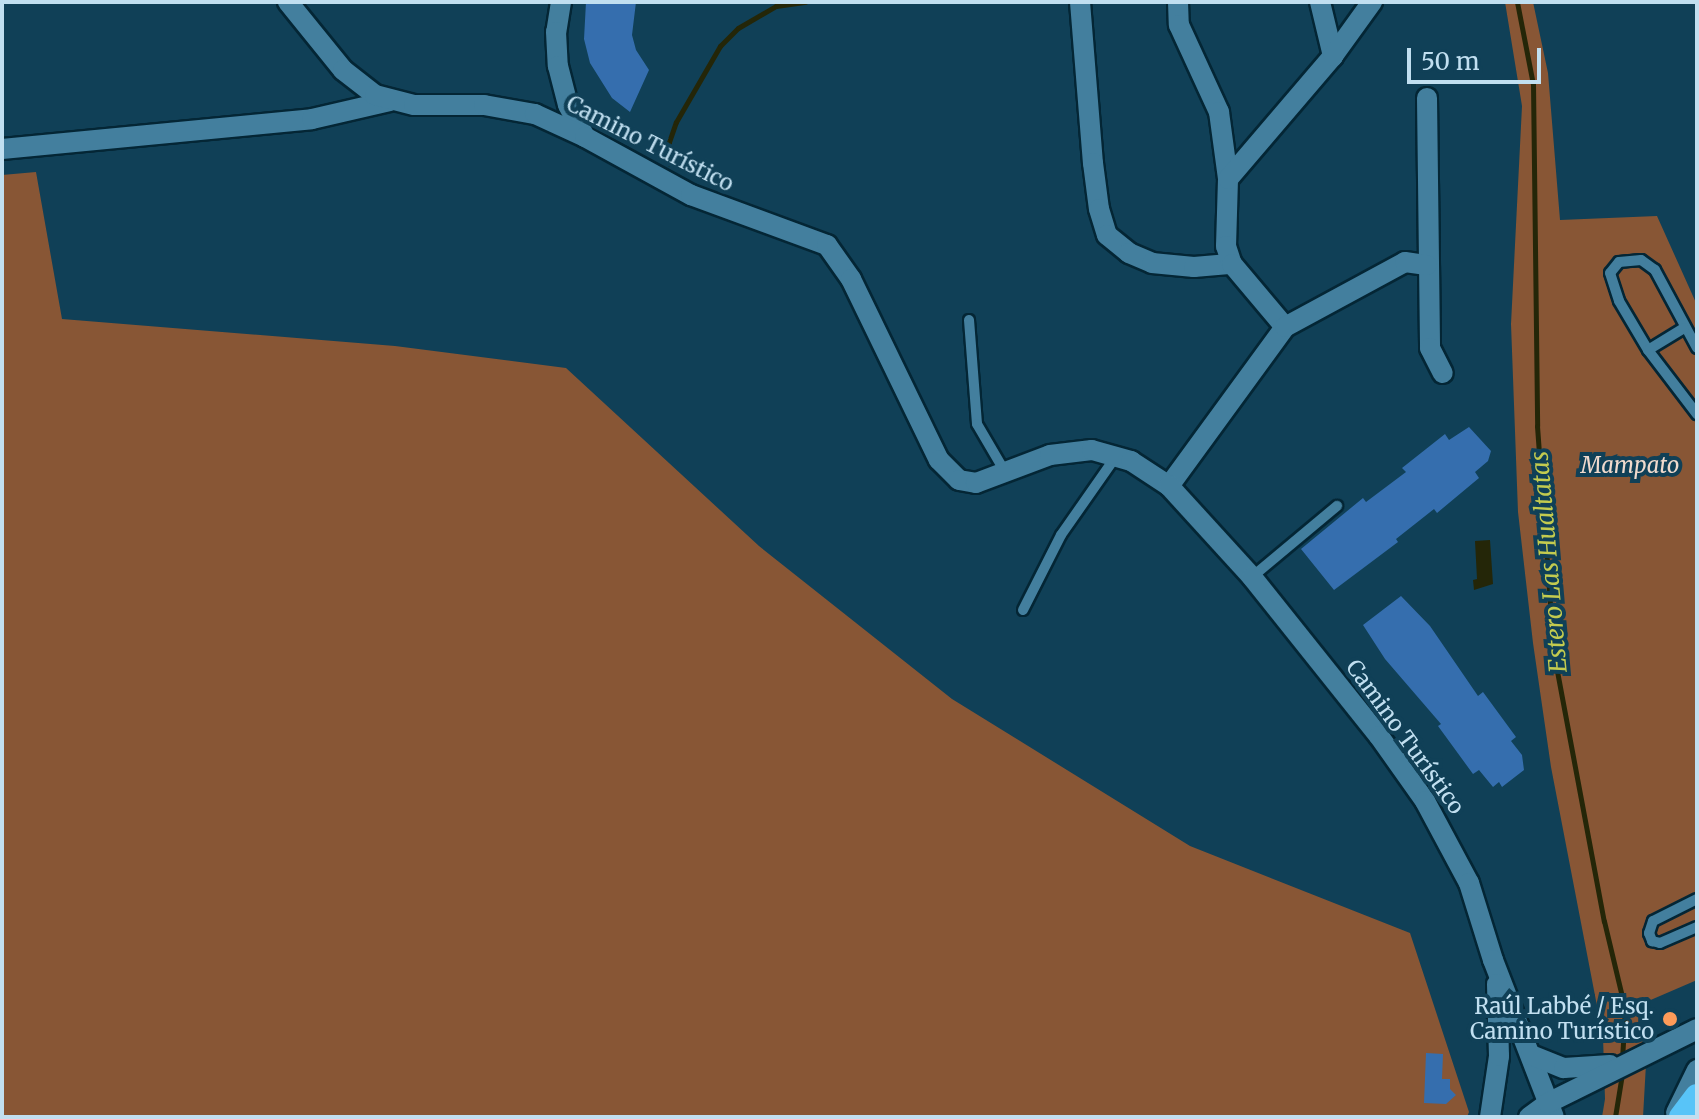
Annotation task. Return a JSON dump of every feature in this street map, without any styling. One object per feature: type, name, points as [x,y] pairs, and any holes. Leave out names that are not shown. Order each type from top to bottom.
[{"type":"highway","points":[[1681,1117],[1697,1096]]},
{"type":"main road","points":[[288,2],[352,79],[390,101]]},
{"type":"main road","points":[[561,2],[556,49],[568,105],[585,137]]},
{"type":"main road","points":[[1080,2],[1093,163],[1099,209],[1107,235],[1129,253],[1152,263],[1194,267],[1232,264]]},
{"type":"main road","points":[[1178,2],[1179,25],[1219,112],[1228,179],[1226,246],[1232,264],[1285,327]]},
{"type":"main road","points":[[1320,2],[1333,56]]},
{"type":"main road","points":[[1228,179],[1333,56],[1372,2]]},
{"type":"main road","points":[[1427,98],[1430,348],[1443,373]]},
{"type":"main road","name":"Camino Turístico","points":[[2,149],[312,119],[390,101],[414,105],[484,105],[548,119],[691,195],[827,245],[845,266],[943,466],[970,483],[1071,450],[1117,455],[1169,486],[1252,577],[1379,736],[1425,801],[1469,883],[1493,960],[1551,1110]]},
{"type":"main road","points":[[548,119],[560,115],[568,105]]},
{"type":"main road","points":[[1169,486],[1285,327],[1405,262],[1427,265]]},
{"type":"main road","points":[[1490,1117],[1499,1032],[1493,960]]},
{"type":"main road","points":[[1529,1117],[1551,1110],[1587,1076],[1629,1062],[1690,1032]]},
{"type":"main road","points":[[1531,1055],[1587,1076]]},
{"type":"main road","points":[[1674,1117],[1697,1070]]},
{"type":"lane","points":[[1697,348],[1648,264],[1633,258],[1619,262],[1610,273],[1611,282],[1648,350],[1697,414]]},
{"type":"lane","points":[[969,320],[977,424],[1005,472]]},
{"type":"lane","points":[[1648,350],[1684,328]]},
{"type":"lane","points":[[1023,610],[1061,535],[1117,455]]},
{"type":"lane","points":[[1252,577],[1337,506]]},
{"type":"lane","points":[[1697,899],[1653,921],[1649,933],[1652,941],[1660,943],[1697,927]]},
{"type":"green space","name":"Mampato","points":[[1505,2],[1533,2],[1548,73],[1560,220],[1657,216],[1697,305],[1697,980],[1639,1005],[1646,1064],[1643,1117],[1602,1117],[1605,1099],[1603,1037],[1551,767],[1533,643],[1518,512],[1511,324],[1522,106]]},
{"type":"green space","points":[[36,172],[62,319],[395,346],[566,368],[759,546],[952,699],[1190,846],[1410,933],[1469,1112],[1467,1117],[2,1117],[2,175]]},
{"type":"shaded area","points":[[1490,540],[1493,584],[1474,590],[1473,580],[1477,579],[1475,541]]},
{"type":"building","points":[[586,2],[636,2],[632,35],[636,50],[649,70],[630,112],[612,98],[590,63],[584,39]]},
{"type":"building","points":[[1469,427],[1491,451],[1488,461],[1475,472],[1479,478],[1437,513],[1434,509],[1396,539],[1398,542],[1334,590],[1301,549],[1363,498],[1366,502],[1406,472],[1402,468],[1445,434],[1449,440]]},
{"type":"building","points":[[1401,596],[1430,626],[1478,696],[1483,692],[1516,737],[1511,741],[1522,755],[1524,770],[1502,787],[1499,782],[1493,787],[1479,770],[1473,774],[1438,726],[1441,724],[1385,659],[1363,625]]},
{"type":"building","points":[[1426,1053],[1443,1054],[1442,1079],[1450,1079],[1450,1089],[1456,1095],[1446,1104],[1424,1103]]},
{"type":"waterway","points":[[670,164],[669,142],[676,122],[720,46],[738,28],[776,6],[806,2]]},
{"type":"waterway","name":"Estero Las Hualtatas","points":[[1517,2],[1533,84],[1537,426],[1554,655],[1604,921],[1625,1009],[1622,1060]]},
{"type":"waterway","name":"Estero Las Hualtatas","points":[[1615,1117],[1622,1074]]},
{"type":"place","name":"Raúl Labbé / Esq. Camino Turístico","points":[[1670,1019]]}]
